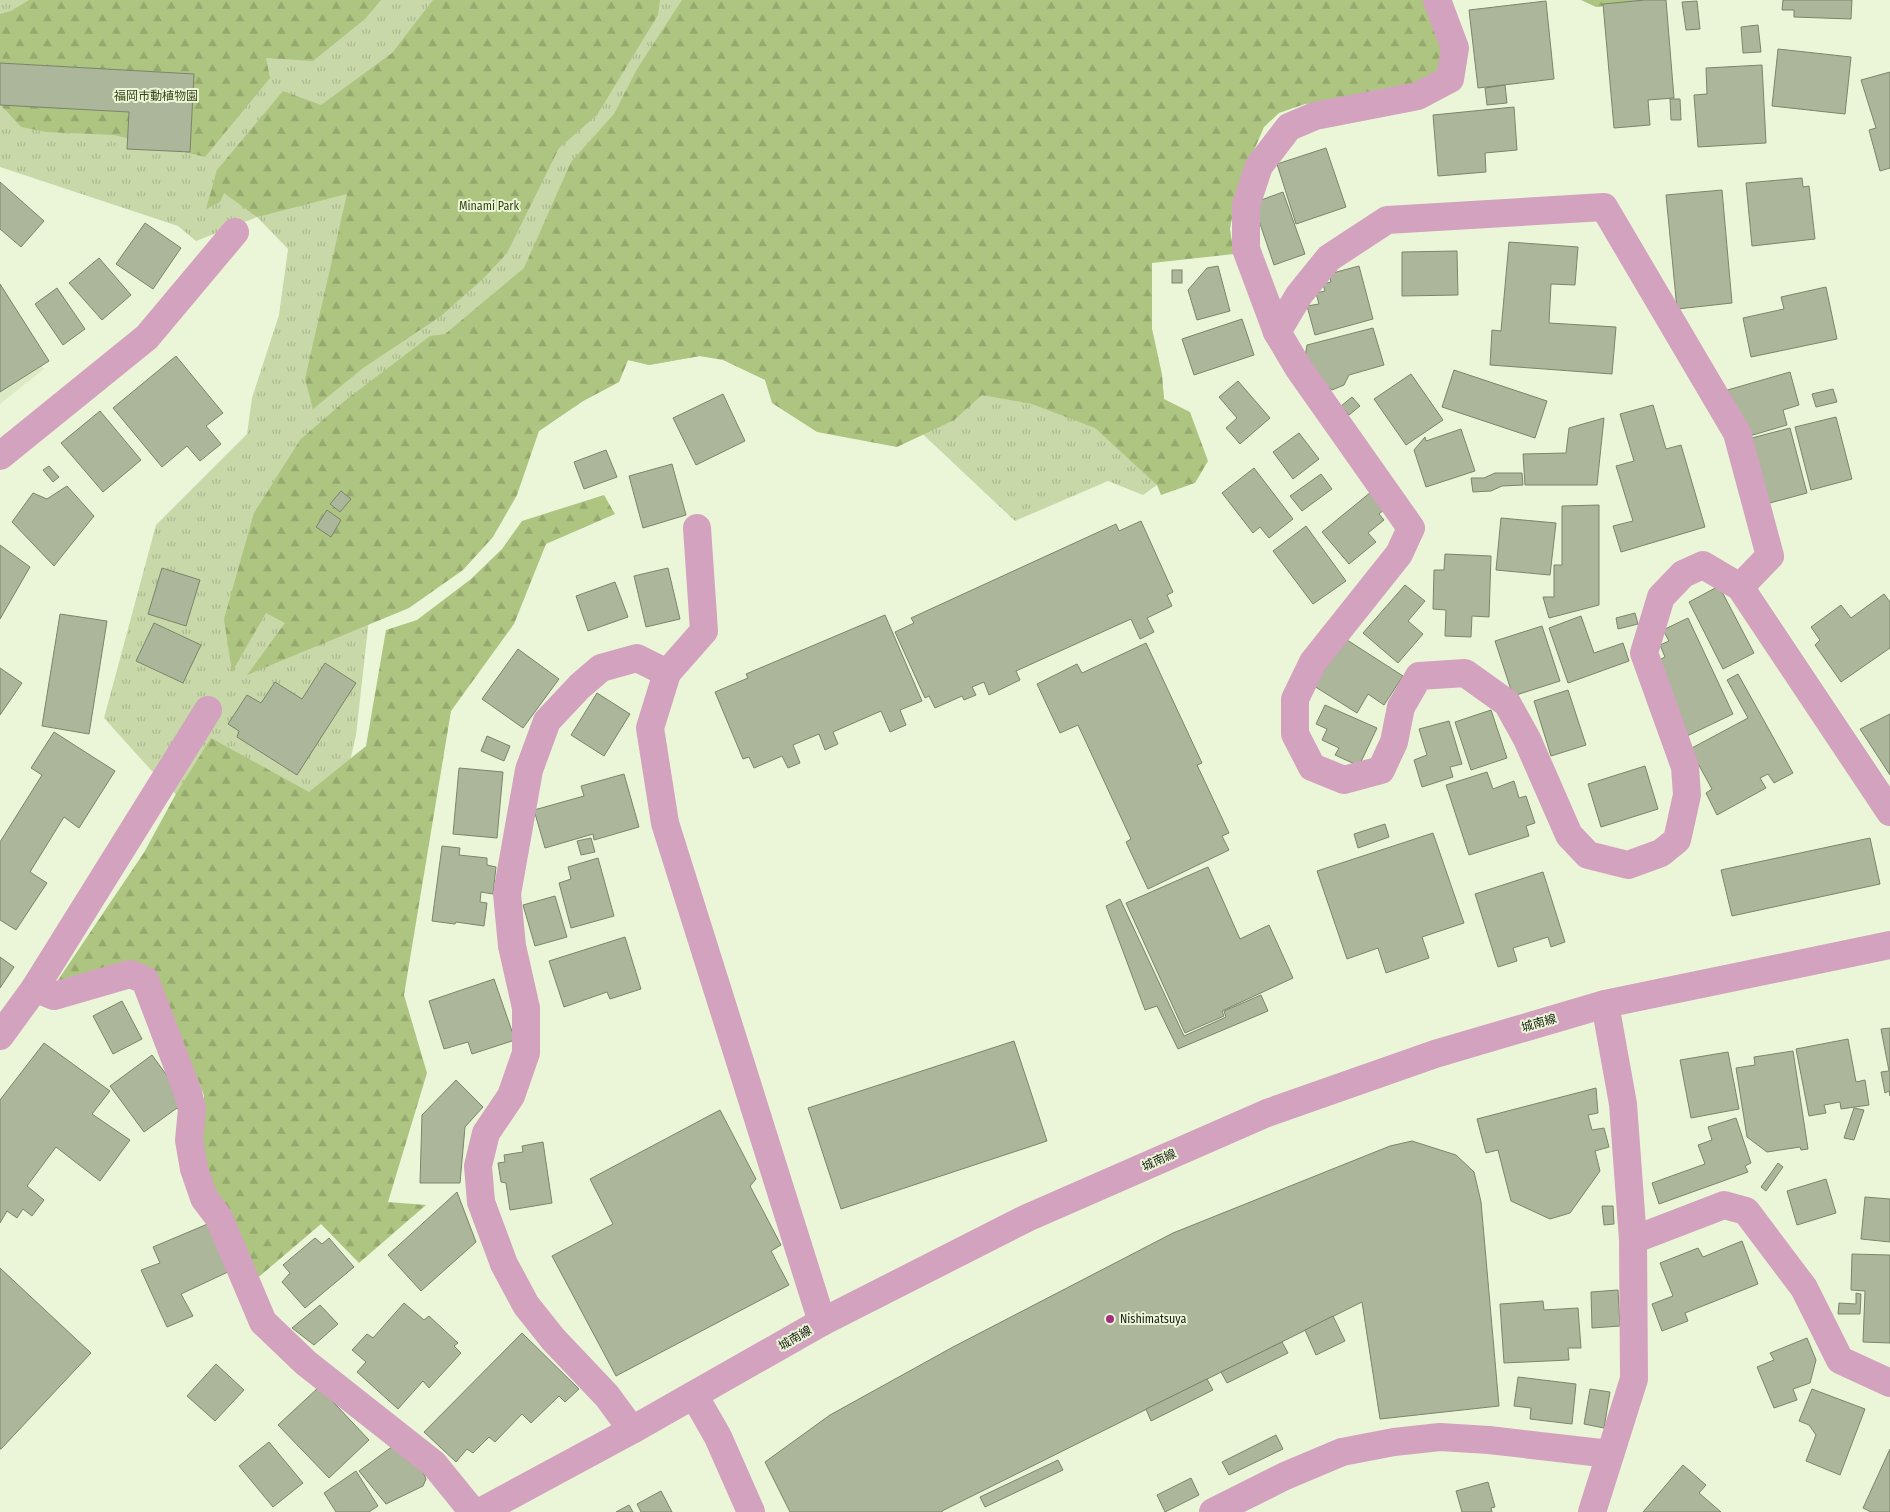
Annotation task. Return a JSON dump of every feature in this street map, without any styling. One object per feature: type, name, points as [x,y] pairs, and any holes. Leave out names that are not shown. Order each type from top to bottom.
[{"type":"street","points":[[1437,0],[1455,48],[1450,79],[1418,96],[1315,116],[1289,127],[1259,166],[1246,205],[1246,249],[1277,332],[1299,368],[1411,528],[1399,554],[1313,662],[1295,699],[1296,734],[1312,767],[1344,780],[1381,770],[1394,742],[1401,706],[1419,676],[1465,673],[1507,703],[1527,739],[1569,835],[1588,855],[1628,865],[1662,854],[1678,840],[1687,795],[1685,767],[1644,654],[1661,596],[1683,574],[1703,565],[1740,587],[1890,812]]},
{"type":"street","points":[[1277,332],[1299,295],[1329,258],[1387,220],[1604,207],[1737,433],[1770,556],[1740,587]]},
{"type":"street","points":[[0,456],[147,337],[235,232]]},
{"type":"street","points":[[697,528],[704,631],[667,673],[650,728],[665,823],[822,1322]]},
{"type":"street","points":[[632,1430],[607,1396],[553,1339],[526,1305],[504,1264],[481,1202],[478,1166],[486,1133],[511,1096],[526,1053],[526,1008],[512,946],[507,894],[529,770],[547,721],[580,686],[601,668],[637,658],[667,673]]},
{"type":"street","points":[[0,1036],[35,988],[208,710]]},
{"type":"street","name":"城南線","points":[[497,1508],[822,1322],[1027,1218],[1268,1112],[1435,1054],[1605,1004],[1890,945]]},
{"type":"street","points":[[35,988],[54,996],[130,974],[145,980],[188,1093],[192,1109],[189,1140],[194,1169],[204,1198],[219,1218],[263,1322],[306,1363],[434,1464],[473,1512]]},
{"type":"street","points":[[1592,1512],[1634,1379],[1633,1240],[1622,1104],[1605,1004]]},
{"type":"street","points":[[1633,1240],[1724,1205],[1746,1211],[1804,1288],[1840,1360],[1890,1383]]},
{"type":"street","points":[[694,1395],[718,1437],[751,1512]]},
{"type":"street","points":[[1213,1512],[1285,1476],[1342,1452],[1394,1442],[1440,1436],[1610,1454]]},
{"type":"shaded area","points":[[0,302],[44,369],[0,404]]},
{"type":"green space","name":"Minami Park","points":[[0,0],[1453,0],[1418,3],[1152,211],[1152,329],[1162,375],[1165,412],[1157,485],[1143,495],[1108,481],[1015,521],[912,424],[723,359],[700,356],[649,365],[628,360],[619,382],[583,401],[539,431],[372,592],[356,735],[322,884],[201,1142],[204,1095],[152,968],[136,962],[145,851],[176,794],[150,769],[104,718],[156,525],[247,434],[252,398],[279,315],[288,249],[257,217],[196,241],[178,226],[0,167]]},
{"type":"green space","name":"福岡市動植物園","points":[[29,0],[381,0],[365,19],[313,61],[266,58],[270,78],[205,157],[114,135],[47,132],[21,127],[0,104],[0,14],[11,11]]},
{"type":"green space","points":[[433,0],[660,0],[658,15],[597,115],[559,148],[507,253],[483,279],[441,316],[363,368],[313,409],[305,379],[347,194],[257,217],[224,193],[220,202],[206,209],[217,170],[283,91],[321,105],[392,53]]},
{"type":"green space","points":[[682,0],[1427,0],[1446,53],[1438,72],[1421,85],[1343,102],[1305,104],[1279,113],[1264,127],[1237,190],[1230,229],[1234,254],[1152,263],[1152,329],[1162,375],[1164,399],[1190,412],[1208,461],[1195,483],[1161,495],[1157,485],[1095,428],[1032,404],[982,395],[954,420],[897,447],[817,432],[772,403],[765,380],[723,360],[700,356],[649,365],[628,360],[619,382],[583,401],[539,431],[517,495],[493,537],[463,570],[409,608],[247,675],[285,623],[266,613],[232,672],[224,619],[254,513],[300,440],[347,399],[430,336],[445,334],[524,268],[571,162],[614,114],[637,69]]},
{"type":"green space","points":[[1581,0],[1656,0],[1596,7]]},
{"type":"green space","points":[[604,495],[615,514],[546,544],[514,624],[451,711],[404,995],[427,1073],[388,1202],[426,1205],[359,1263],[321,1224],[254,1281],[202,1168],[201,1142],[204,1095],[152,968],[136,962],[54,986],[145,851],[176,794],[211,738],[309,792],[366,746],[386,630],[417,620],[471,579],[502,549],[522,521]]},
{"type":"building","points":[[1666,0],[1674,98],[1648,100],[1650,125],[1614,128],[1603,4]]},
{"type":"building","points":[[1783,0],[1852,0],[1851,19],[1794,17],[1794,10],[1782,10]]},
{"type":"building","points":[[1546,1],[1554,79],[1478,88],[1469,10]]},
{"type":"building","points":[[1697,1],[1700,29],[1686,30],[1682,2]]},
{"type":"building","points":[[1758,25],[1761,52],[1743,53],[1741,27]]},
{"type":"building","points":[[1778,49],[1851,57],[1845,114],[1772,106]]},
{"type":"building","points":[[0,63],[194,74],[190,152],[127,149],[129,112],[0,105]]},
{"type":"building","points":[[1762,65],[1766,143],[1698,147],[1694,95],[1707,94],[1706,68]]},
{"type":"building","points":[[1890,72],[1890,168],[1880,171],[1869,130],[1876,128],[1861,80]]},
{"type":"building","points":[[1505,85],[1507,103],[1487,105],[1485,88]]},
{"type":"building","points":[[1670,99],[1680,99],[1681,120],[1671,120]]},
{"type":"building","points":[[1514,107],[1517,150],[1485,153],[1486,172],[1438,176],[1433,115]]},
{"type":"building","points":[[1326,148],[1346,207],[1296,224],[1277,164]]},
{"type":"building","points":[[1802,178],[1803,187],[1809,186],[1815,239],[1752,246],[1746,183]]},
{"type":"building","points":[[0,182],[44,221],[21,247],[0,229]]},
{"type":"building","points":[[1722,190],[1732,303],[1677,309],[1666,195]]},
{"type":"building","points":[[1283,192],[1305,254],[1274,265],[1253,203]]},
{"type":"building","points":[[145,223],[181,248],[153,289],[116,264]]},
{"type":"building","points":[[1509,242],[1578,247],[1575,285],[1551,284],[1549,323],[1616,327],[1612,374],[1490,365],[1492,330],[1501,331]]},
{"type":"building","points":[[1457,251],[1458,295],[1402,296],[1402,252]]},
{"type":"building","points":[[99,258],[131,295],[102,320],[69,283]]},
{"type":"building","points":[[1218,266],[1230,311],[1197,320],[1188,290],[1207,268]]},
{"type":"building","points":[[1359,266],[1373,319],[1315,335],[1307,306],[1319,304],[1316,293],[1325,291],[1323,284],[1331,282],[1329,274]]},
{"type":"building","points":[[1172,270],[1182,270],[1182,283],[1172,283]]},
{"type":"building","points":[[0,284],[49,361],[0,392]]},
{"type":"building","points":[[1826,287],[1837,339],[1751,357],[1743,318],[1784,309],[1781,297]]},
{"type":"building","points":[[57,288],[85,329],[63,345],[35,304]]},
{"type":"building","points":[[1242,319],[1254,355],[1194,375],[1182,339]]},
{"type":"building","points":[[1373,328],[1384,365],[1349,375],[1344,385],[1332,390],[1303,369],[1307,345]]},
{"type":"building","points":[[176,356],[223,413],[206,426],[221,444],[200,461],[187,446],[162,467],[113,408]]},
{"type":"building","points":[[1454,370],[1547,401],[1535,438],[1442,407]]},
{"type":"building","points":[[1790,372],[1799,405],[1783,410],[1787,425],[1746,437],[1724,391]]},
{"type":"building","points":[[1411,374],[1443,420],[1406,445],[1374,399]]},
{"type":"building","points":[[1238,381],[1270,418],[1240,444],[1226,428],[1237,418],[1219,397]]},
{"type":"building","points":[[1833,389],[1837,402],[1816,407],[1812,394]]},
{"type":"building","points":[[723,394],[745,441],[696,465],[673,418]]},
{"type":"building","points":[[1352,397],[1360,406],[1349,415],[1341,406]]},
{"type":"building","points":[[1653,405],[1666,449],[1681,445],[1705,527],[1621,552],[1613,526],[1633,521],[1616,466],[1634,461],[1620,414]]},
{"type":"building","points":[[100,411],[141,460],[103,492],[61,443]]},
{"type":"building","points":[[1836,417],[1852,479],[1811,490],[1795,427]]},
{"type":"building","points":[[1604,418],[1597,485],[1525,485],[1523,454],[1566,453],[1569,428]]},
{"type":"building","points":[[1790,428],[1807,493],[1766,504],[1748,439]]},
{"type":"building","points":[[1461,429],[1475,471],[1426,487],[1414,450],[1425,437],[1426,441]]},
{"type":"building","points":[[1299,433],[1319,459],[1293,479],[1273,452]]},
{"type":"building","points":[[606,450],[617,477],[584,489],[574,462]]},
{"type":"building","points":[[672,464],[686,515],[643,528],[629,476]]},
{"type":"building","points":[[49,466],[59,477],[53,482],[43,470]]},
{"type":"building","points":[[1254,468],[1293,519],[1269,538],[1260,527],[1253,533],[1222,493]]},
{"type":"building","points":[[1495,473],[1522,473],[1523,485],[1502,486],[1491,491],[1473,492],[1471,478],[1484,478]]},
{"type":"building","points":[[1321,474],[1332,489],[1302,511],[1290,496]]},
{"type":"building","points":[[67,486],[94,516],[54,566],[12,522],[33,493],[47,499]]},
{"type":"building","points":[[341,491],[351,499],[340,512],[330,504]]},
{"type":"building","points":[[1371,492],[1385,509],[1379,514],[1384,520],[1368,533],[1376,542],[1349,564],[1322,532]]},
{"type":"building","points":[[1599,505],[1599,605],[1549,618],[1543,597],[1554,597],[1554,565],[1562,565],[1562,506]]},
{"type":"building","points":[[327,510],[341,520],[331,537],[316,527]]},
{"type":"building","points":[[1501,518],[1556,523],[1550,575],[1496,570]]},
{"type":"building","points":[[1141,521],[1173,592],[1167,595],[1172,606],[1147,618],[1154,632],[1140,639],[1131,619],[1016,671],[1020,680],[989,695],[984,682],[972,687],[976,695],[964,700],[962,696],[935,708],[929,696],[925,698],[895,632],[914,623],[911,618],[1116,524],[1119,531]]},
{"type":"building","points":[[1306,526],[1346,581],[1313,604],[1273,551]]},
{"type":"building","points":[[0,545],[30,567],[0,619]]},
{"type":"building","points":[[1445,554],[1491,556],[1489,617],[1472,616],[1471,637],[1445,636],[1446,610],[1433,609],[1434,570],[1444,570]]},
{"type":"building","points":[[162,568],[200,580],[186,626],[148,614]]},
{"type":"building","points":[[668,568],[680,619],[646,627],[634,576]]},
{"type":"building","points":[[615,582],[628,617],[588,631],[576,596]]},
{"type":"building","points":[[1405,585],[1425,601],[1408,621],[1423,634],[1398,663],[1363,633]]},
{"type":"building","points":[[1719,586],[1754,653],[1723,669],[1689,602]]},
{"type":"building","points":[[1884,594],[1890,602],[1890,648],[1841,682],[1815,645],[1820,640],[1811,627],[1841,605],[1851,618]]},
{"type":"building","points":[[1635,613],[1638,624],[1618,629],[1616,618]]},
{"type":"building","points":[[60,614],[107,621],[89,734],[42,726]]},
{"type":"building","points":[[885,615],[922,701],[900,710],[906,725],[890,732],[881,711],[833,732],[838,744],[825,750],[819,734],[793,745],[800,763],[788,768],[782,756],[754,768],[749,757],[743,759],[715,692],[748,678],[746,674]]},
{"type":"building","points":[[1581,616],[1594,653],[1623,643],[1629,661],[1568,683],[1549,628]]},
{"type":"building","points":[[1688,618],[1733,714],[1687,736],[1659,660],[1665,657],[1660,645],[1669,641],[1663,630]]},
{"type":"building","points":[[154,623],[201,645],[183,683],[136,661]]},
{"type":"building","points":[[1542,626],[1560,681],[1513,696],[1495,641]]},
{"type":"building","points":[[1344,638],[1403,676],[1384,705],[1368,694],[1357,713],[1314,686]]},
{"type":"building","points":[[1146,643],[1202,763],[1197,765],[1229,833],[1222,836],[1229,850],[1148,889],[1126,842],[1131,839],[1078,725],[1060,733],[1037,684],[1077,664],[1082,673]]},
{"type":"building","points":[[518,649],[559,679],[523,728],[482,699]]},
{"type":"building","points":[[325,663],[356,683],[297,775],[237,737],[239,731],[228,724],[247,695],[261,703],[275,682],[302,699]]},
{"type":"building","points":[[0,668],[22,683],[0,715]]},
{"type":"building","points":[[1738,674],[1793,773],[1774,783],[1768,774],[1760,778],[1766,788],[1717,815],[1706,793],[1712,789],[1690,749],[1748,718],[1727,680]]},
{"type":"building","points":[[1568,690],[1586,745],[1551,756],[1534,701]]},
{"type":"building","points":[[597,693],[630,714],[604,756],[571,735]]},
{"type":"building","points":[[1325,705],[1377,728],[1359,766],[1335,755],[1339,748],[1322,740],[1327,729],[1316,724]]},
{"type":"building","points":[[1491,710],[1507,758],[1471,770],[1455,722]]},
{"type":"building","points":[[1890,714],[1890,775],[1860,729]]},
{"type":"building","points":[[1449,721],[1462,764],[1450,767],[1453,777],[1422,787],[1414,760],[1427,755],[1419,729]]},
{"type":"building","points":[[54,732],[115,771],[79,828],[64,817],[30,872],[47,883],[16,930],[0,920],[0,842],[42,775],[31,768]]},
{"type":"building","points":[[487,736],[510,746],[504,761],[481,751]]},
{"type":"building","points":[[1645,766],[1658,809],[1601,827],[1588,784]]},
{"type":"building","points":[[459,768],[503,772],[497,838],[453,834]]},
{"type":"building","points":[[1487,772],[1493,789],[1514,781],[1519,798],[1526,796],[1535,823],[1526,826],[1529,836],[1469,855],[1446,785]]},
{"type":"building","points":[[624,774],[639,827],[594,840],[593,834],[545,848],[534,810],[584,796],[581,786]]},
{"type":"building","points":[[1385,824],[1389,837],[1358,848],[1354,834]]},
{"type":"building","points":[[1433,833],[1464,923],[1422,937],[1429,958],[1386,973],[1378,948],[1347,959],[1317,871]]},
{"type":"building","points":[[591,838],[595,852],[581,855],[577,841]]},
{"type":"building","points":[[1870,838],[1880,884],[1732,916],[1721,870]]},
{"type":"building","points":[[442,846],[460,848],[459,855],[487,858],[487,865],[496,867],[493,894],[481,892],[480,902],[487,903],[484,926],[432,921]]},
{"type":"building","points":[[598,858],[614,916],[571,928],[559,883],[571,879],[568,867]]},
{"type":"building","points":[[1208,867],[1240,939],[1269,925],[1293,978],[1222,1011],[1224,1016],[1185,1033],[1126,903]]},
{"type":"building","points":[[1543,872],[1565,942],[1551,947],[1548,937],[1513,948],[1517,961],[1498,967],[1475,894]]},
{"type":"building","points":[[555,896],[567,937],[535,946],[523,905]]},
{"type":"building","points":[[1120,899],[1184,1036],[1226,1017],[1224,1011],[1261,995],[1268,1011],[1178,1049],[1157,1006],[1145,1010],[1106,906]]},
{"type":"building","points":[[625,937],[641,989],[610,999],[607,992],[564,1007],[549,961]]},
{"type":"building","points":[[0,957],[14,967],[0,988]]},
{"type":"building","points":[[494,979],[515,1040],[472,1054],[468,1042],[444,1049],[429,1001]]},
{"type":"building","points":[[122,1001],[142,1039],[113,1054],[93,1016]]},
{"type":"building","points":[[1890,1028],[1890,1096],[1889,1091],[1885,1093],[1881,1072],[1889,1071],[1881,1029]]},
{"type":"building","points":[[1848,1039],[1856,1082],[1865,1080],[1869,1105],[1841,1109],[1840,1102],[1824,1105],[1826,1113],[1809,1116],[1796,1049]]},
{"type":"building","points":[[1014,1041],[1047,1141],[841,1209],[808,1108]]},
{"type":"building","points":[[44,1043],[110,1091],[92,1114],[130,1140],[100,1181],[56,1147],[27,1186],[44,1200],[32,1216],[23,1209],[17,1218],[7,1211],[0,1223],[0,1100]]},
{"type":"building","points":[[1793,1051],[1808,1149],[1801,1150],[1800,1147],[1767,1152],[1747,1137],[1736,1068],[1755,1065],[1754,1057]]},
{"type":"building","points":[[1728,1052],[1739,1109],[1691,1118],[1680,1060]]},
{"type":"building","points":[[152,1055],[189,1106],[181,1113],[177,1108],[144,1132],[110,1086]]},
{"type":"building","points":[[456,1080],[483,1107],[465,1127],[460,1183],[420,1183],[422,1115]]},
{"type":"building","points":[[1596,1088],[1598,1113],[1588,1115],[1592,1130],[1604,1128],[1609,1147],[1595,1151],[1600,1171],[1570,1213],[1550,1219],[1511,1201],[1498,1150],[1486,1153],[1477,1119]]},
{"type":"building","points":[[1854,1108],[1864,1110],[1854,1140],[1844,1138]]},
{"type":"building","points":[[720,1110],[756,1179],[750,1186],[781,1245],[771,1251],[789,1285],[616,1376],[552,1256],[613,1224],[590,1179]]},
{"type":"building","points":[[1736,1118],[1751,1163],[1745,1166],[1748,1172],[1659,1204],[1652,1183],[1705,1164],[1698,1145],[1712,1140],[1708,1127]]},
{"type":"building","points":[[1412,1141],[1456,1155],[1474,1172],[1481,1202],[1499,1406],[1380,1419],[1362,1302],[942,1512],[790,1512],[765,1462],[830,1415],[953,1347],[1173,1233],[1390,1146]]},
{"type":"building","points":[[543,1142],[552,1203],[510,1210],[506,1183],[501,1182],[498,1163],[505,1162],[504,1155],[523,1152],[522,1146]]},
{"type":"building","points":[[1778,1163],[1783,1167],[1766,1191],[1761,1187]]},
{"type":"building","points":[[1826,1179],[1836,1213],[1797,1225],[1787,1191]]},
{"type":"building","points":[[457,1192],[476,1242],[421,1291],[388,1255]]},
{"type":"building","points":[[1865,1197],[1890,1199],[1890,1242],[1861,1239]]},
{"type":"building","points":[[1602,1206],[1613,1206],[1614,1224],[1604,1225]]},
{"type":"building","points":[[210,1223],[230,1271],[181,1294],[193,1316],[167,1327],[141,1270],[160,1263],[153,1247]]},
{"type":"building","points":[[315,1238],[322,1244],[329,1238],[354,1267],[305,1308],[282,1282],[290,1273],[283,1265]]},
{"type":"building","points":[[1742,1241],[1758,1284],[1685,1313],[1688,1321],[1662,1331],[1652,1304],[1673,1296],[1660,1263],[1698,1248],[1703,1257]]},
{"type":"building","points":[[1852,1254],[1890,1255],[1890,1343],[1863,1342],[1865,1291],[1851,1290]]},
{"type":"building","points":[[0,1268],[91,1353],[1,1449],[0,1449]]},
{"type":"building","points":[[1618,1290],[1620,1326],[1592,1328],[1591,1292]]},
{"type":"building","points":[[1856,1293],[1861,1294],[1860,1314],[1838,1314],[1839,1303],[1856,1304]]},
{"type":"building","points":[[1543,1301],[1544,1310],[1578,1308],[1581,1348],[1568,1348],[1569,1360],[1504,1363],[1500,1304]]},
{"type":"building","points":[[404,1303],[424,1320],[429,1316],[458,1343],[454,1346],[461,1353],[429,1388],[423,1381],[398,1409],[357,1372],[366,1362],[352,1350],[367,1334],[373,1338]]},
{"type":"building","points":[[320,1305],[338,1324],[314,1345],[292,1328]]},
{"type":"building","points":[[1333,1316],[1345,1341],[1316,1355],[1305,1330]]},
{"type":"building","points":[[522,1333],[579,1389],[565,1402],[559,1396],[531,1423],[522,1414],[495,1442],[489,1437],[473,1453],[467,1449],[456,1462],[424,1432]]},
{"type":"building","points":[[1807,1338],[1816,1360],[1810,1383],[1793,1389],[1797,1400],[1774,1408],[1757,1367],[1774,1360],[1770,1353]]},
{"type":"building","points":[[1282,1342],[1288,1353],[1227,1383],[1221,1372]]},
{"type":"building","points":[[216,1364],[244,1390],[215,1421],[187,1396]]},
{"type":"building","points":[[1518,1377],[1576,1384],[1572,1424],[1530,1419],[1531,1408],[1514,1406]]},
{"type":"building","points":[[1207,1379],[1213,1390],[1151,1421],[1146,1409]]},
{"type":"building","points":[[319,1387],[369,1440],[329,1478],[278,1425]]},
{"type":"building","points":[[1590,1389],[1610,1392],[1604,1428],[1584,1424]]},
{"type":"building","points":[[1812,1389],[1865,1409],[1840,1475],[1806,1461],[1816,1435],[1809,1425],[1799,1421]]},
{"type":"building","points":[[1276,1435],[1283,1449],[1229,1475],[1222,1462]]},
{"type":"building","points":[[269,1442],[303,1483],[273,1507],[239,1466]]},
{"type":"building","points":[[393,1446],[422,1469],[426,1479],[423,1486],[386,1504],[359,1471]]},
{"type":"building","points":[[1890,1449],[1890,1512],[1871,1512],[1863,1508]]},
{"type":"building","points":[[1058,1460],[1063,1470],[985,1507],[980,1497]]},
{"type":"building","points":[[1683,1465],[1706,1485],[1699,1493],[1721,1512],[1643,1512]]},
{"type":"building","points":[[356,1471],[378,1506],[369,1512],[336,1512],[324,1493]]},
{"type":"building","points":[[1191,1478],[1199,1495],[1165,1512],[1157,1495]]},
{"type":"building","points":[[1488,1482],[1495,1507],[1491,1508],[1492,1512],[1462,1512],[1456,1491]]},
{"type":"building","points":[[661,1491],[672,1512],[641,1512],[637,1504]]},
{"type":"building","points":[[629,1505],[633,1512],[616,1512]]},
{"type":"place","name":"Nishimatsuya","points":[[1110,1319]]}]
